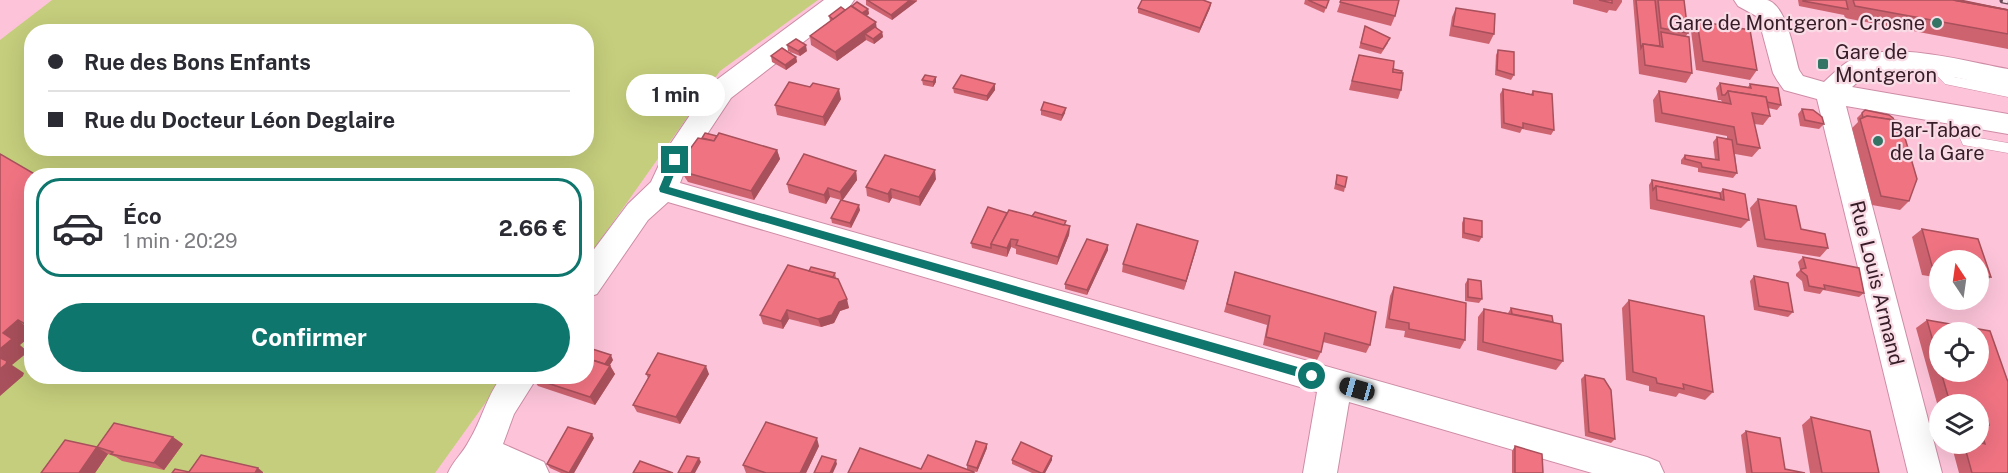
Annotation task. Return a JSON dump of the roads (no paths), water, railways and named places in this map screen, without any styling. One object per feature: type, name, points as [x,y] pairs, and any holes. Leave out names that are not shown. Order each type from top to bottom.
[{"type":"street","points":[[594,274],[638,212],[663,189],[675,160],[721,92],[745,71],[841,0]]},
{"type":"street","points":[[1747,0],[1768,11],[1771,16],[1786,73],[1794,83],[1829,93],[2008,124]]},
{"type":"street","points":[[1829,93],[1866,64],[1889,60],[2008,79]]},
{"type":"street","points":[[1866,64],[1869,80],[1880,93],[1902,105]]},
{"type":"street","name":"Rue Louis Armand","points":[[1829,93],[1925,473]]},
{"type":"street","points":[[663,189],[1647,473]]},
{"type":"street","points":[[1320,473],[1335,382]]},
{"type":"street","points":[[473,465],[491,436],[498,410],[516,384]]},
{"type":"street","points":[[473,465],[505,460],[532,473]]},
{"type":"lane","points":[[1937,68],[1950,81],[2008,92]]},
{"type":"lane","points":[[1957,115],[1968,141],[2008,148]]},
{"type":"railway","points":[[2003,0],[2008,1]]},
{"type":"place","name":"Gare de Montgeron - Crosne","points":[[1937,23]]},
{"type":"place","name":"Gare de Montgeron","points":[[1823,64]]},
{"type":"place","name":"Bar-Tabac de la Gare","points":[[1878,141]]}]
